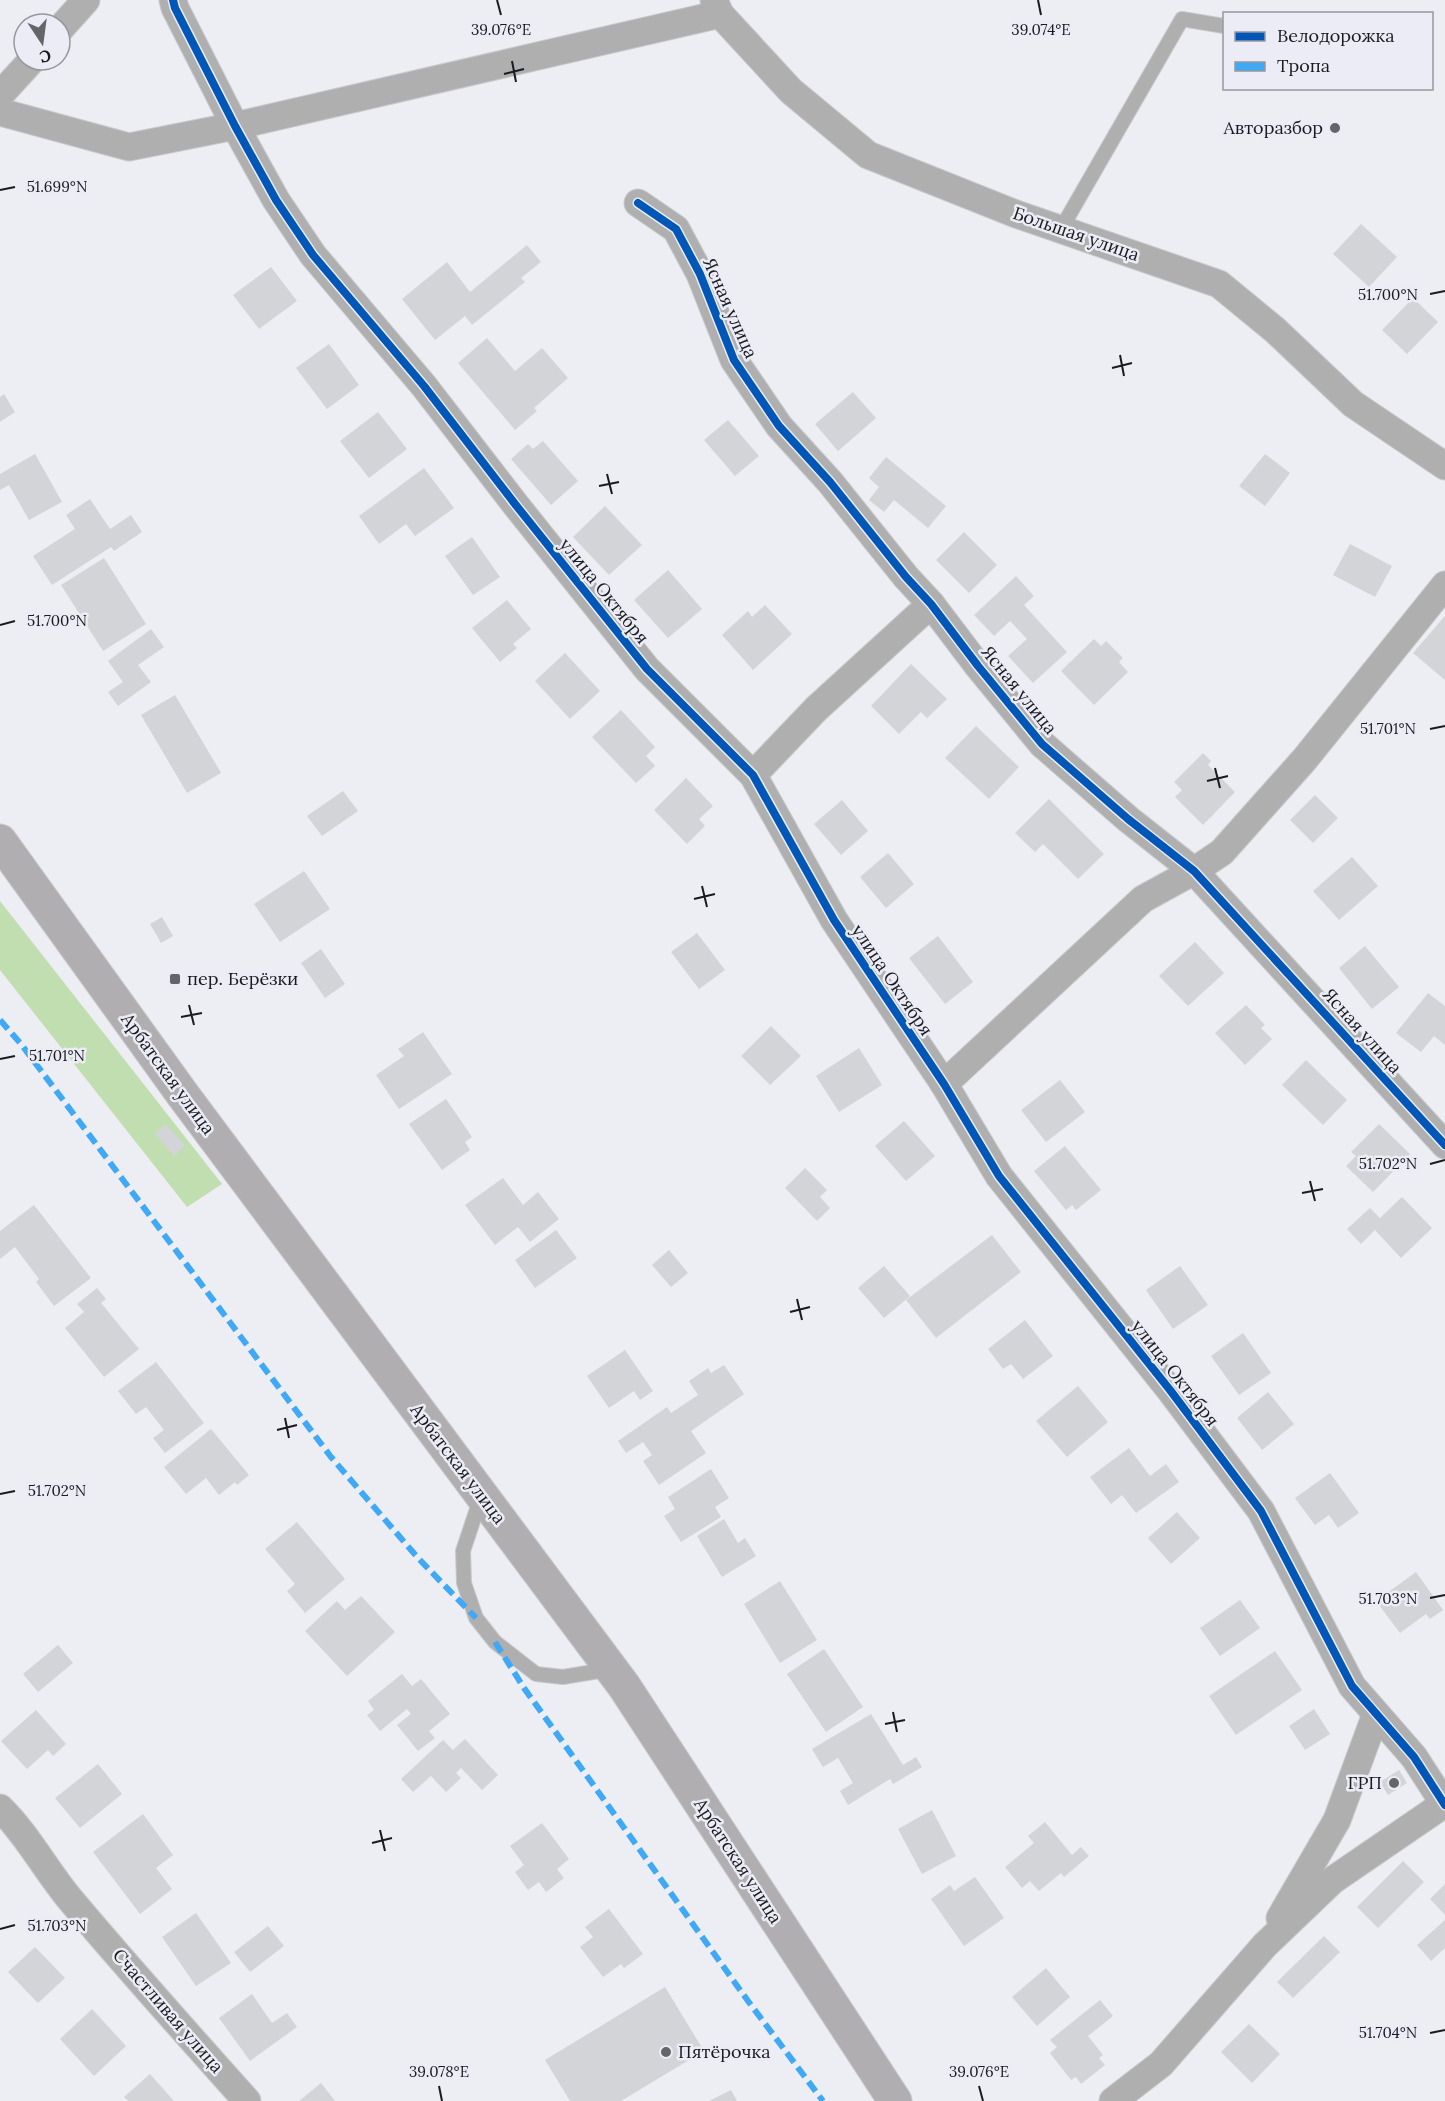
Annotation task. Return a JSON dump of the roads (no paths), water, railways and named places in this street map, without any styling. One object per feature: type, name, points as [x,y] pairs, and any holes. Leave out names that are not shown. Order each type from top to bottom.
[{"type":"main road","name":"Арбатская улица","points":[[0,841],[183,1095],[611,1669],[895,2101]]},
{"type":"street","points":[[72,16],[86,0]]},
{"type":"street","name":"улица Октября","points":[[173,0],[235,126],[276,200],[313,255],[424,386],[647,669],[753,775],[834,920],[944,1084],[999,1176],[1170,1390],[1261,1511],[1352,1686],[1413,1757],[1444,1805]]},
{"type":"street","points":[[0,112],[129,147],[235,126],[717,7]]},
{"type":"street","name":"Большая улица","points":[[717,7],[791,91],[868,155],[1061,229],[1220,284],[1275,330],[1353,404],[1445,465]]},
{"type":"street","points":[[0,95],[21,72]]},
{"type":"street","name":"Ясная улица","points":[[638,204],[676,229],[700,274],[734,360],[779,426],[830,482],[906,577],[931,604],[1042,744],[1128,819],[1194,871],[1445,1145]]},
{"type":"street","points":[[944,1084],[1143,899],[1194,871],[1222,852],[1297,768],[1445,585]]},
{"type":"street","points":[[753,775],[816,709],[931,604]]},
{"type":"street","points":[[1264,1944],[1337,1820],[1376,1714]]},
{"type":"street","points":[[1113,2101],[1161,2064],[1264,1944],[1333,1880],[1444,1805]]},
{"type":"street","name":"Счастливая улица","points":[[0,1808],[11,1818],[50,1875],[83,1915],[246,2101]]},
{"type":"lane","points":[[1061,229],[1182,19],[1223,26]]},
{"type":"lane","points":[[481,1496],[463,1551],[464,1583],[476,1618],[495,1642],[536,1674],[563,1677],[611,1669]]},
{"type":"place","name":"Авторазбор","points":[[1335,128]]},
{"type":"place","name":"пер. Берёзки","points":[[175,979]]},
{"type":"place","name":"ГРП","points":[[1394,1783]]},
{"type":"place","name":"Пятёрочка","points":[[666,2052]]}]
